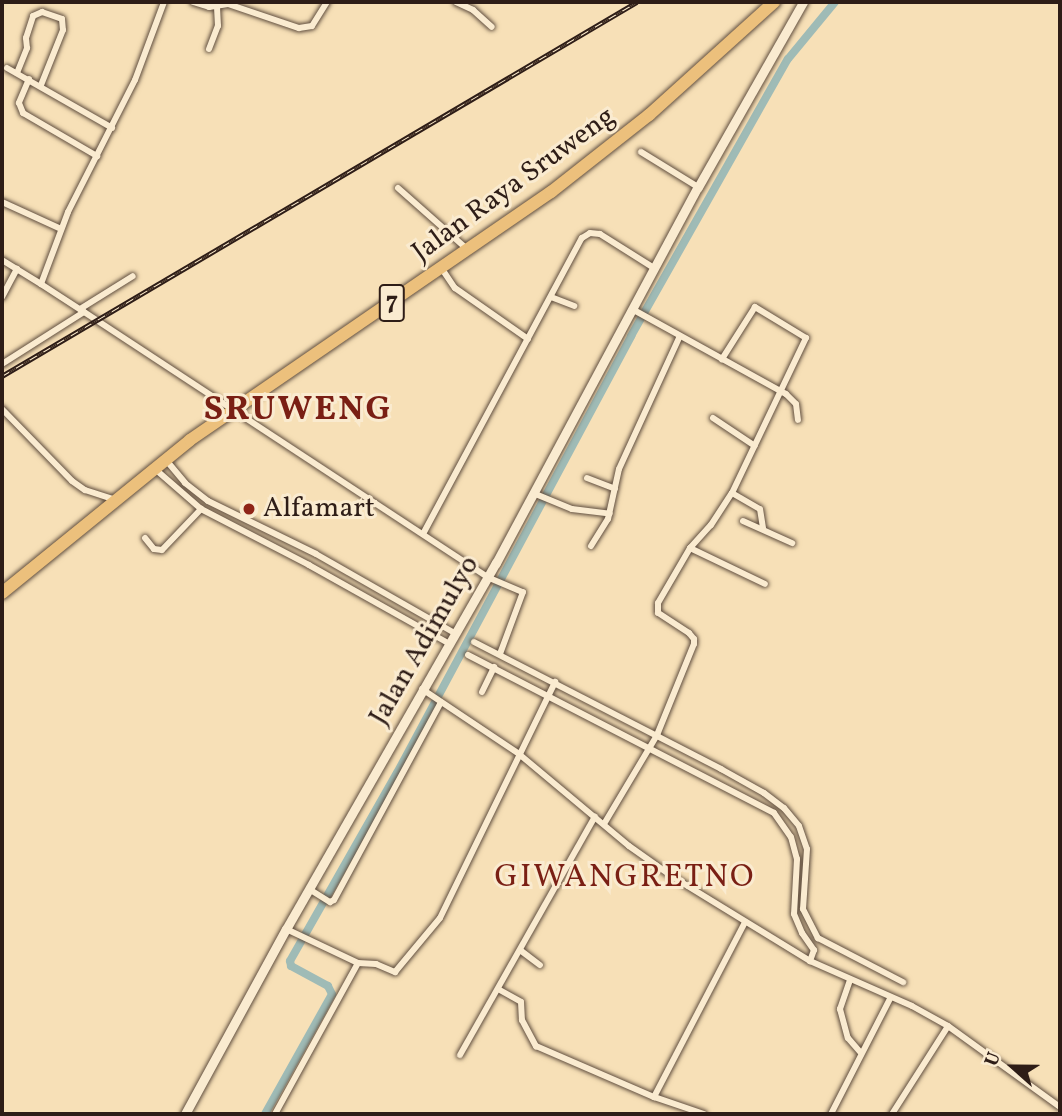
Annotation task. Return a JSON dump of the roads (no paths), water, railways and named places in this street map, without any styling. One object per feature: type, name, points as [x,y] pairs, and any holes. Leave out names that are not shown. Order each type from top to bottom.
[{"type":"highway","name":"Jalan Raya Sruweng","points":[[2,593],[231,410],[442,269],[627,133],[774,2]]},
{"type":"street","points":[[41,284],[61,229],[135,80],[164,2]]},
{"type":"street","points":[[193,2],[217,7],[228,4],[299,28],[312,26],[327,2]]},
{"type":"street","points":[[456,2],[473,10],[492,27]]},
{"type":"street","name":"Jalan Adimulyo","points":[[185,1114],[422,689],[490,578],[698,187],[803,2]]},
{"type":"street","points":[[209,49],[218,26],[217,7]]},
{"type":"street","points":[[17,73],[27,48],[26,38],[33,16],[42,12],[62,19],[63,30],[41,85]]},
{"type":"street","points":[[7,68],[41,85],[112,128]]},
{"type":"street","points":[[30,79],[19,103],[23,113],[97,156]]},
{"type":"street","points":[[641,152],[698,187]]},
{"type":"street","points":[[398,188],[468,250]]},
{"type":"street","points":[[2,202],[61,229]]},
{"type":"street","points":[[424,534],[579,243],[590,233],[600,234],[654,268]]},
{"type":"street","points":[[2,260],[490,578],[523,592],[500,654]]},
{"type":"street","points":[[2,297],[4,287],[17,269]]},
{"type":"street","points":[[442,269],[455,288],[528,339]]},
{"type":"street","points":[[2,364],[133,276]]},
{"type":"street","points":[[551,297],[574,306]]},
{"type":"street","points":[[604,824],[657,735],[694,641],[689,633],[656,609],[690,548],[711,525],[732,493],[806,338],[756,307],[749,312],[722,359]]},
{"type":"street","points":[[634,310],[782,391],[796,404],[798,420]]},
{"type":"street","points":[[591,546],[610,514],[622,461],[680,336]]},
{"type":"street","points":[[2,409],[79,486],[117,501]]},
{"type":"street","points":[[713,418],[755,446]]},
{"type":"street","points":[[166,460],[186,483],[208,500],[316,554],[456,634]]},
{"type":"street","points":[[155,469],[201,509],[309,565],[450,644]]},
{"type":"street","points":[[587,478],[615,489]]},
{"type":"street","points":[[732,493],[760,509],[763,529]]},
{"type":"street","points":[[536,495],[572,509],[610,514]]},
{"type":"street","points":[[145,538],[154,549],[162,550],[201,509]]},
{"type":"street","points":[[743,521],[792,542]]},
{"type":"street","points":[[690,548],[765,584]]},
{"type":"street","points":[[309,565],[316,554]]},
{"type":"street","points":[[474,642],[721,769],[764,793],[791,814],[802,834],[808,859],[803,909],[821,942],[903,982]]},
{"type":"street","points":[[468,655],[715,780],[762,806],[782,821],[797,859],[794,914],[802,933],[814,950]]},
{"type":"street","points":[[482,692],[494,667]]},
{"type":"street","points":[[286,929],[358,963],[376,964],[395,972],[440,918],[555,682]]},
{"type":"street","points":[[422,689],[519,754],[652,863],[810,961],[948,1026],[1060,1107]]},
{"type":"street","points":[[309,889],[330,902],[377,824],[437,699]]},
{"type":"street","points":[[715,780],[721,769]]},
{"type":"street","points":[[782,821],[791,814]]},
{"type":"street","points":[[460,1055],[595,817]]},
{"type":"street","points":[[797,859],[808,859]]},
{"type":"street","points":[[794,914],[803,909]]},
{"type":"street","points":[[654,1097],[745,922]]},
{"type":"street","points":[[810,961],[821,942]]},
{"type":"street","points":[[520,950],[540,964]]},
{"type":"street","points":[[275,1114],[358,963]]},
{"type":"street","points":[[850,980],[840,1009],[848,1038],[860,1053]]},
{"type":"street","points":[[498,989],[521,1002],[522,1020],[536,1046],[654,1097],[704,1114]]},
{"type":"street","points":[[831,1114],[891,997]]},
{"type":"street","points":[[892,1114],[948,1026]]},
{"type":"waterway","points":[[265,1114],[332,994],[328,986],[291,966],[290,961],[397,773],[631,336],[788,59],[835,2]]},
{"type":"railway","points":[[2,376],[637,2]]},
{"type":"place","name":"Alfamart","points":[[249,509]]},
{"type":"district","name":"SRUWENG","points":[[298,410]]},
{"type":"district","name":"GIWANGRETNO","points":[[625,878]]}]
